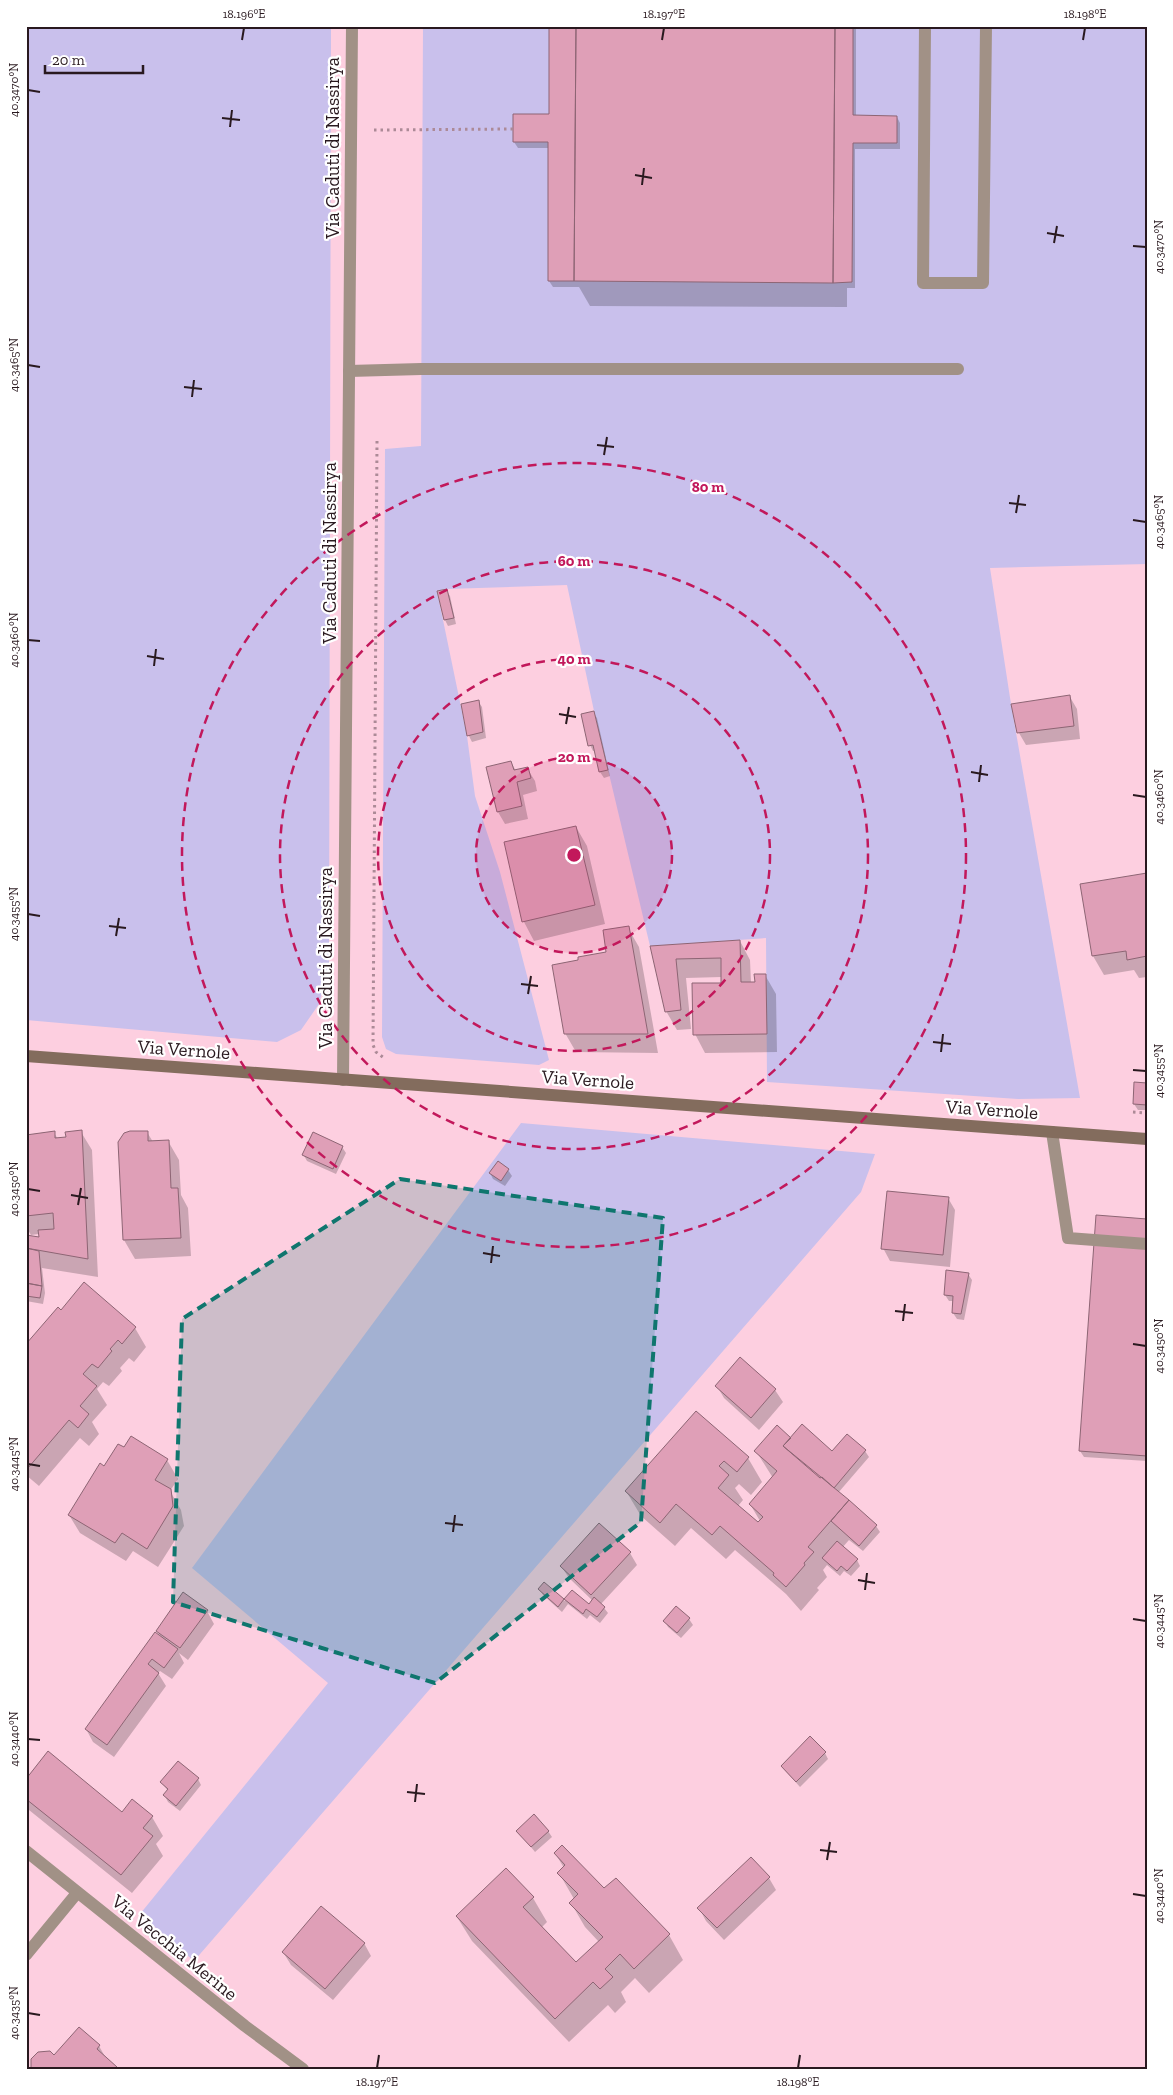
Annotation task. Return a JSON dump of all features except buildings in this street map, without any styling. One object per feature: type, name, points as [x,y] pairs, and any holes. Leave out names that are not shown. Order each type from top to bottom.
[{"type":"main road","name":"Via Vernole","points":[[26,1056],[1147,1139]]},
{"type":"street","name":"Via Caduti di Nassirya","points":[[343,1080],[352,26]]},
{"type":"street","points":[[925,26],[923,283],[984,283],[986,26]]},
{"type":"street","points":[[349,370],[958,369]]},
{"type":"street","points":[[1052,1132],[1068,1238],[1147,1244]]},
{"type":"street","name":"Via Vecchia Merine","points":[[26,1851],[244,2026],[303,2069]]},
{"type":"street","points":[[26,1955],[78,1893]]},
{"type":"path","points":[[351,130],[513,129]]},
{"type":"path","points":[[377,441],[373,1045],[376,1052],[386,1059]]},
{"type":"path","points":[[1128,1112],[1147,1113]]},
{"type":"highlighted area","points":[[400,1179],[663,1218],[641,1522],[435,1683],[173,1602],[182,1319]]},
{"type":"shaded area","points":[[26,26],[331,26],[329,964],[319,1004],[301,1030],[277,1042],[26,1020]]},
{"type":"shaded area","points":[[423,26],[1147,26],[1147,564],[990,568],[1011,704],[1080,1098],[1018,1099],[767,1082],[766,938],[650,946],[594,711],[567,585],[447,589],[437,591],[467,736],[475,796],[500,872],[549,1060],[539,1065],[396,1054],[386,1049],[382,1037],[385,449],[421,446]]},
{"type":"shaded area","points":[[521,1123],[875,1154],[861,1192],[194,1961],[140,1914],[328,1683],[192,1568]]}]
